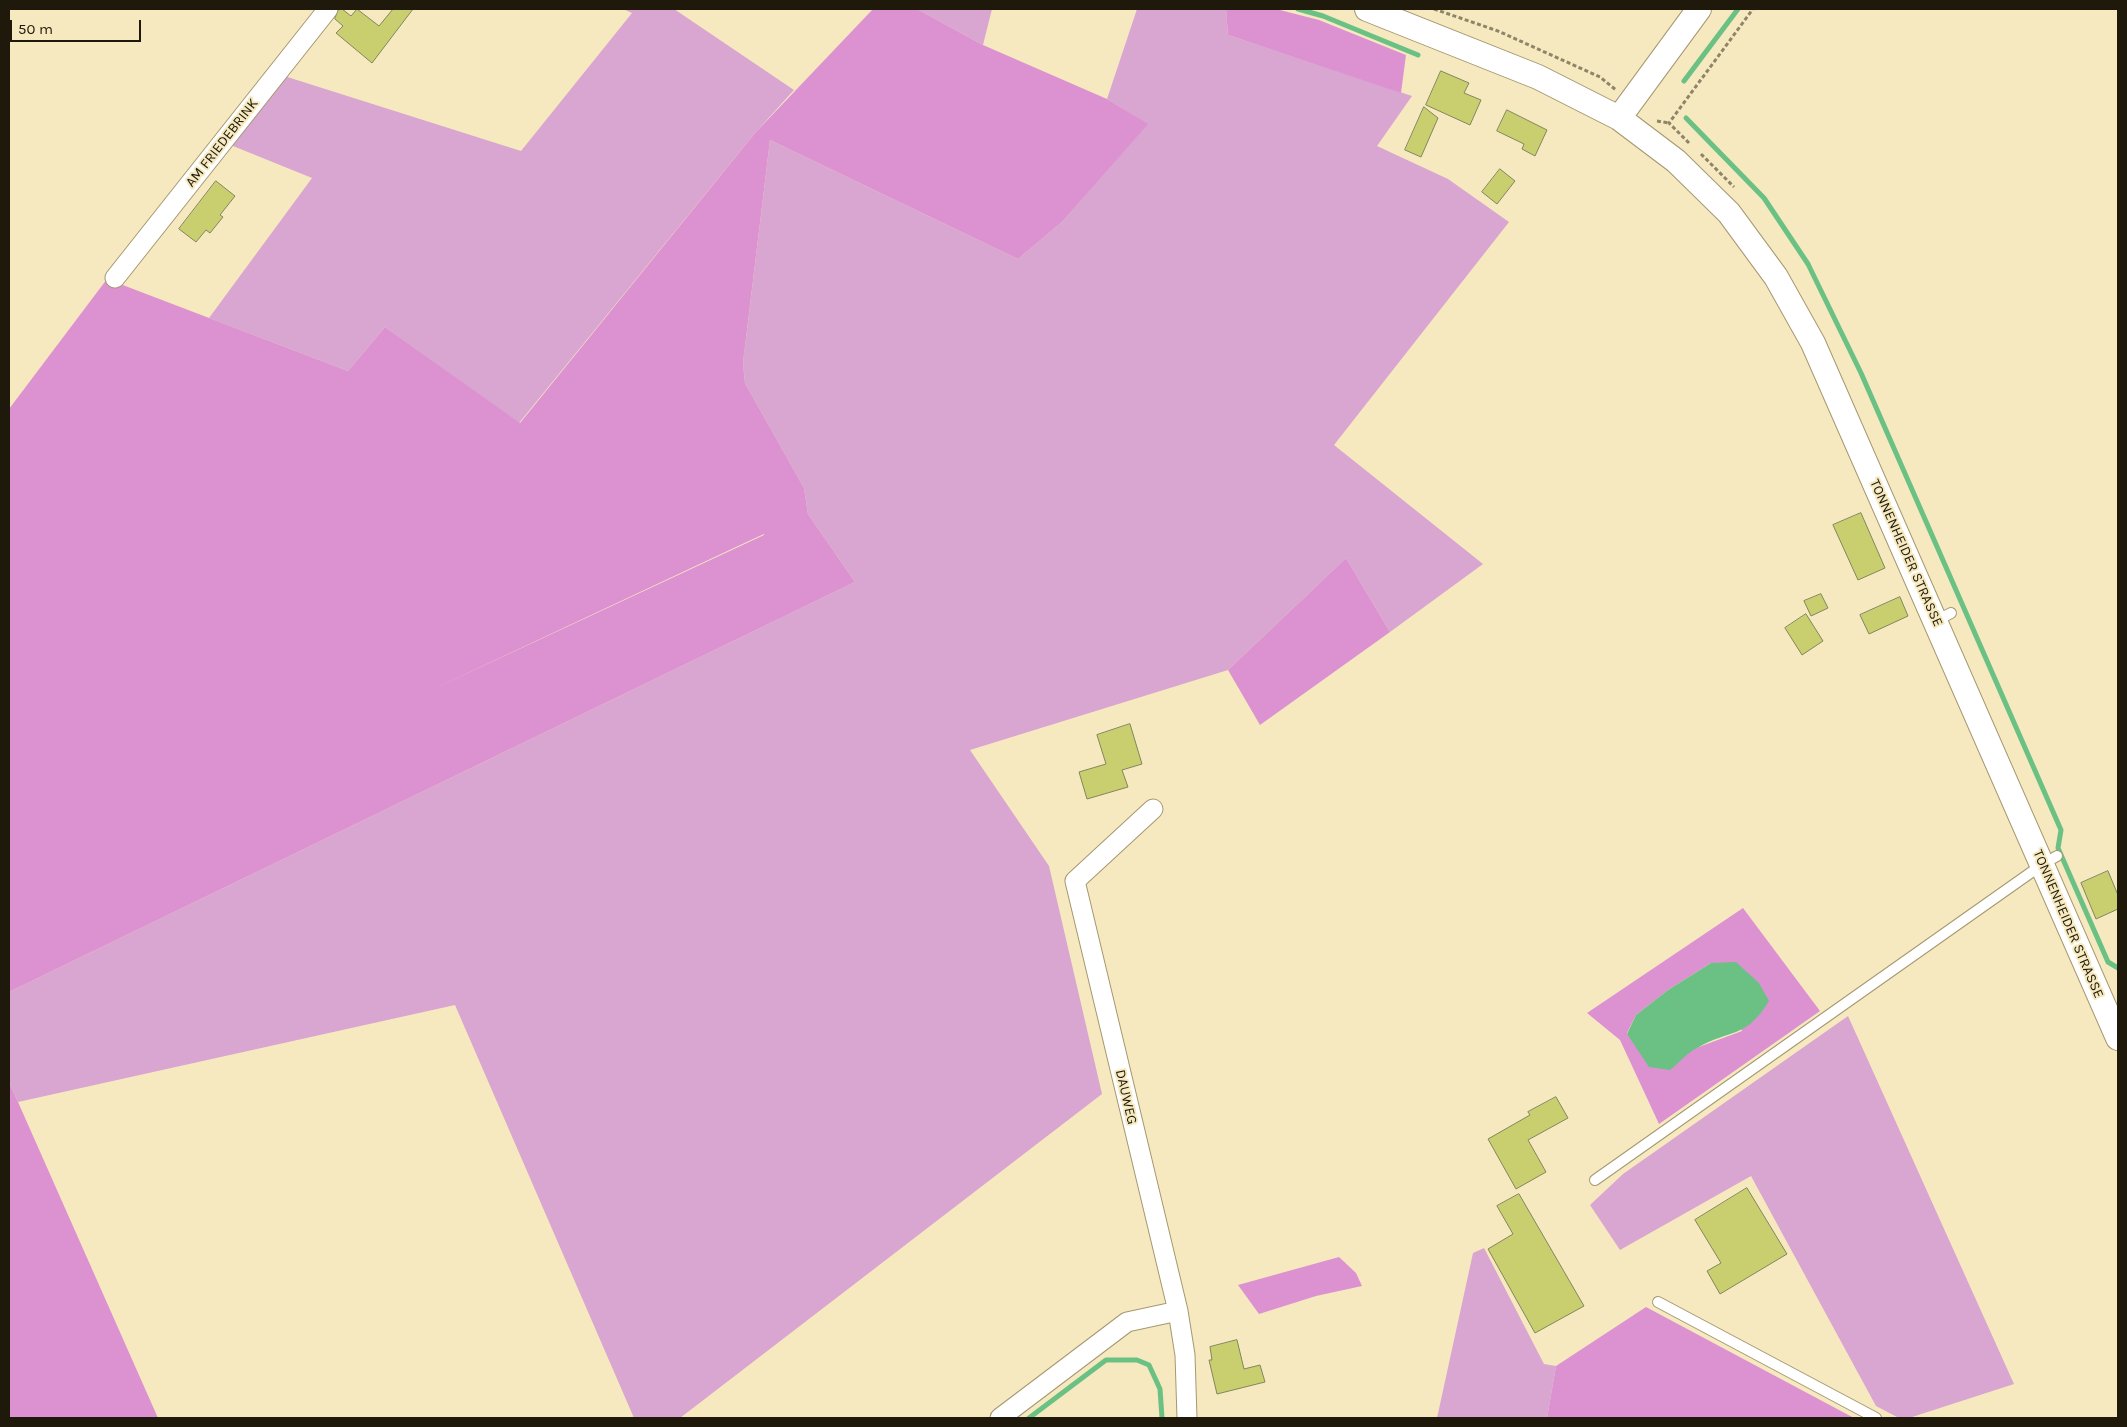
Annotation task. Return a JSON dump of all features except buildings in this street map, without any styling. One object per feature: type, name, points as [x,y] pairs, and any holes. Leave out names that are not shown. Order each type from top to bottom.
[{"type":"street","name":"AM FRIEDEBRINK","points":[[115,278],[328,9]]},
{"type":"street","name":"TONNENHEIDER STRASSE","points":[[1367,9],[1538,77],[1619,118],[1676,161],[1729,213],[1776,276],[1814,344],[1943,617],[2050,860],[2118,1038]]},
{"type":"street","points":[[1619,118],[1699,9]]},
{"type":"street","name":"DAUWEG","points":[[1153,809],[1075,881],[1178,1311],[1185,1355],[1187,1418]]},
{"type":"street","points":[[1000,1418],[1127,1322],[1178,1311]]},
{"type":"lane","points":[[1595,1180],[2050,860]]},
{"type":"lane","points":[[1658,1302],[1876,1418]]},
{"type":"shaded area","points":[[623,9],[674,9],[794,90],[755,133],[519,423],[385,327],[348,371],[209,318],[312,178],[228,144],[281,75],[521,151],[632,13]]},
{"type":"shaded area","points":[[873,9],[917,9],[983,45],[1107,99],[1148,124],[1062,222],[1018,259],[770,140],[743,363],[745,383],[804,488],[808,514],[855,582],[9,992],[9,409],[107,279],[348,371],[385,327],[520,423],[755,133]],"holes":[[[764,534],[764,535],[425,693]]]},
{"type":"shaded area","points":[[917,9],[992,9],[983,45]]},
{"type":"shaded area","points":[[1137,9],[1226,9],[1228,35],[1412,96],[1377,146],[1448,179],[1509,222],[1334,445],[1483,564],[1390,632],[1346,558],[1228,670],[970,750],[1049,866],[1102,1094],[680,1418],[634,1418],[455,1005],[18,1102],[9,1082],[9,992],[855,582],[808,514],[804,488],[745,383],[743,363],[770,140],[1018,259],[1062,222],[1147,124],[1107,99]]},
{"type":"shaded area","points":[[1226,9],[1276,9],[1319,20],[1406,55],[1401,93],[1228,35]]},
{"type":"shaded area","points":[[1346,558],[1390,632],[1260,725],[1228,670]]},
{"type":"shaded area","points":[[1743,908],[1820,1011],[1659,1124],[1620,1040],[1587,1013]],"holes":[[[1711,963],[1742,1031],[1696,1048],[1635,1045],[1627,1033],[1636,1015],[1668,990]]]},
{"type":"shaded area","points":[[1736,962],[1759,983],[1769,1001],[1761,1013],[1745,1028],[1693,1050],[1670,1070],[1649,1067],[1627,1034],[1636,1015],[1668,990],[1711,963]]},
{"type":"shaded area","points":[[1848,1016],[2014,1384],[1909,1418],[1899,1418],[1876,1406],[1751,1176],[1620,1250],[1590,1205],[1623,1174]]},
{"type":"shaded area","points":[[9,1082],[18,1102],[158,1418],[9,1418]]},
{"type":"shaded area","points":[[1484,1248],[1544,1364],[1556,1366],[1547,1418],[1437,1418],[1473,1253]]},
{"type":"shaded area","points":[[1339,1257],[1356,1273],[1362,1286],[1316,1296],[1259,1314],[1238,1285]]},
{"type":"shaded area","points":[[1646,1307],[1854,1418],[1547,1418],[1556,1366]]},
{"type":"waterway","points":[[1298,9],[1323,16],[1418,55]]},
{"type":"waterway","points":[[1684,81],[1738,9]]},
{"type":"waterway","points":[[1686,118],[1764,198],[1808,264],[1861,373],[2061,830],[2058,848],[2108,962],[2118,968]]},
{"type":"waterway","points":[[1029,1418],[1106,1360],[1137,1360],[1149,1365],[1160,1389],[1162,1418]]}]
